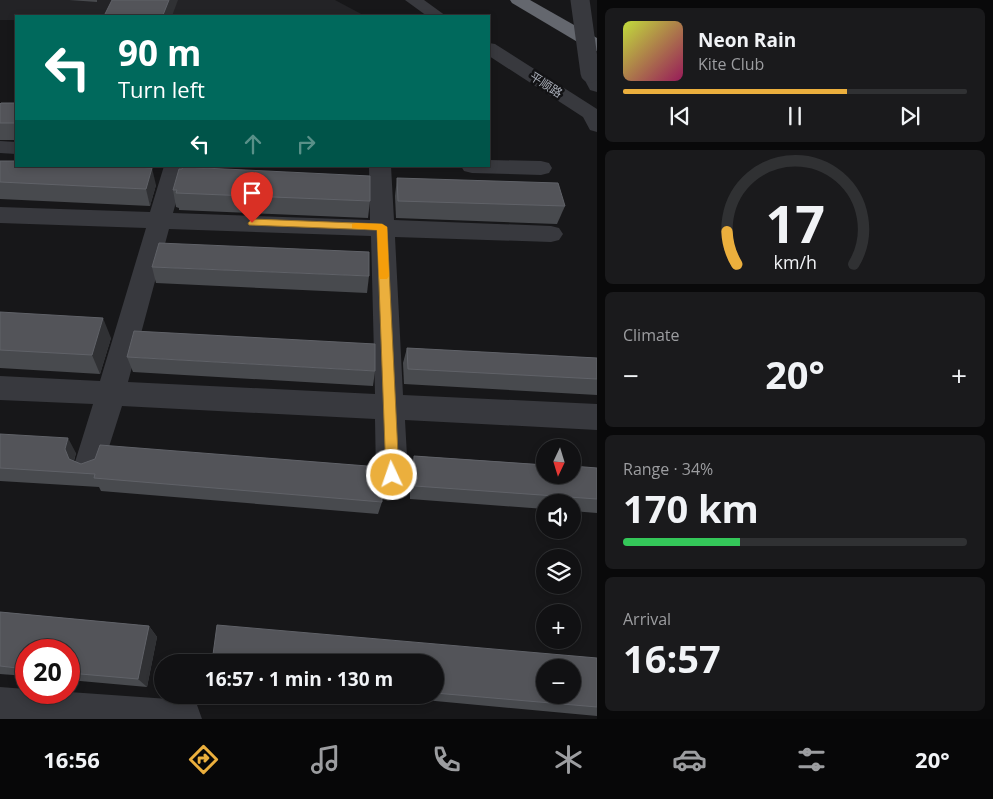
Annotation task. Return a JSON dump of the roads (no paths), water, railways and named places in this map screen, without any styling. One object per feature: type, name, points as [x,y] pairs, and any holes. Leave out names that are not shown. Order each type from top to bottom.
[{"type":"highway","points":[[518,0],[597,46]]},
{"type":"highway","points":[[548,0],[597,28]]},
{"type":"street","points":[[413,0],[436,15]]},
{"type":"street","points":[[580,0],[593,79]]},
{"type":"street","name":"平顺路","points":[[490,49],[591,114],[597,126]]},
{"type":"street","points":[[0,147],[15,148]]},
{"type":"street","points":[[90,462],[175,167]]},
{"type":"street","points":[[380,167],[392,475]]},
{"type":"street","points":[[490,167],[541,168]]},
{"type":"street","points":[[0,215],[551,234]]},
{"type":"street","points":[[0,388],[597,417]]},
{"type":"street","points":[[0,706],[183,719]]}]
